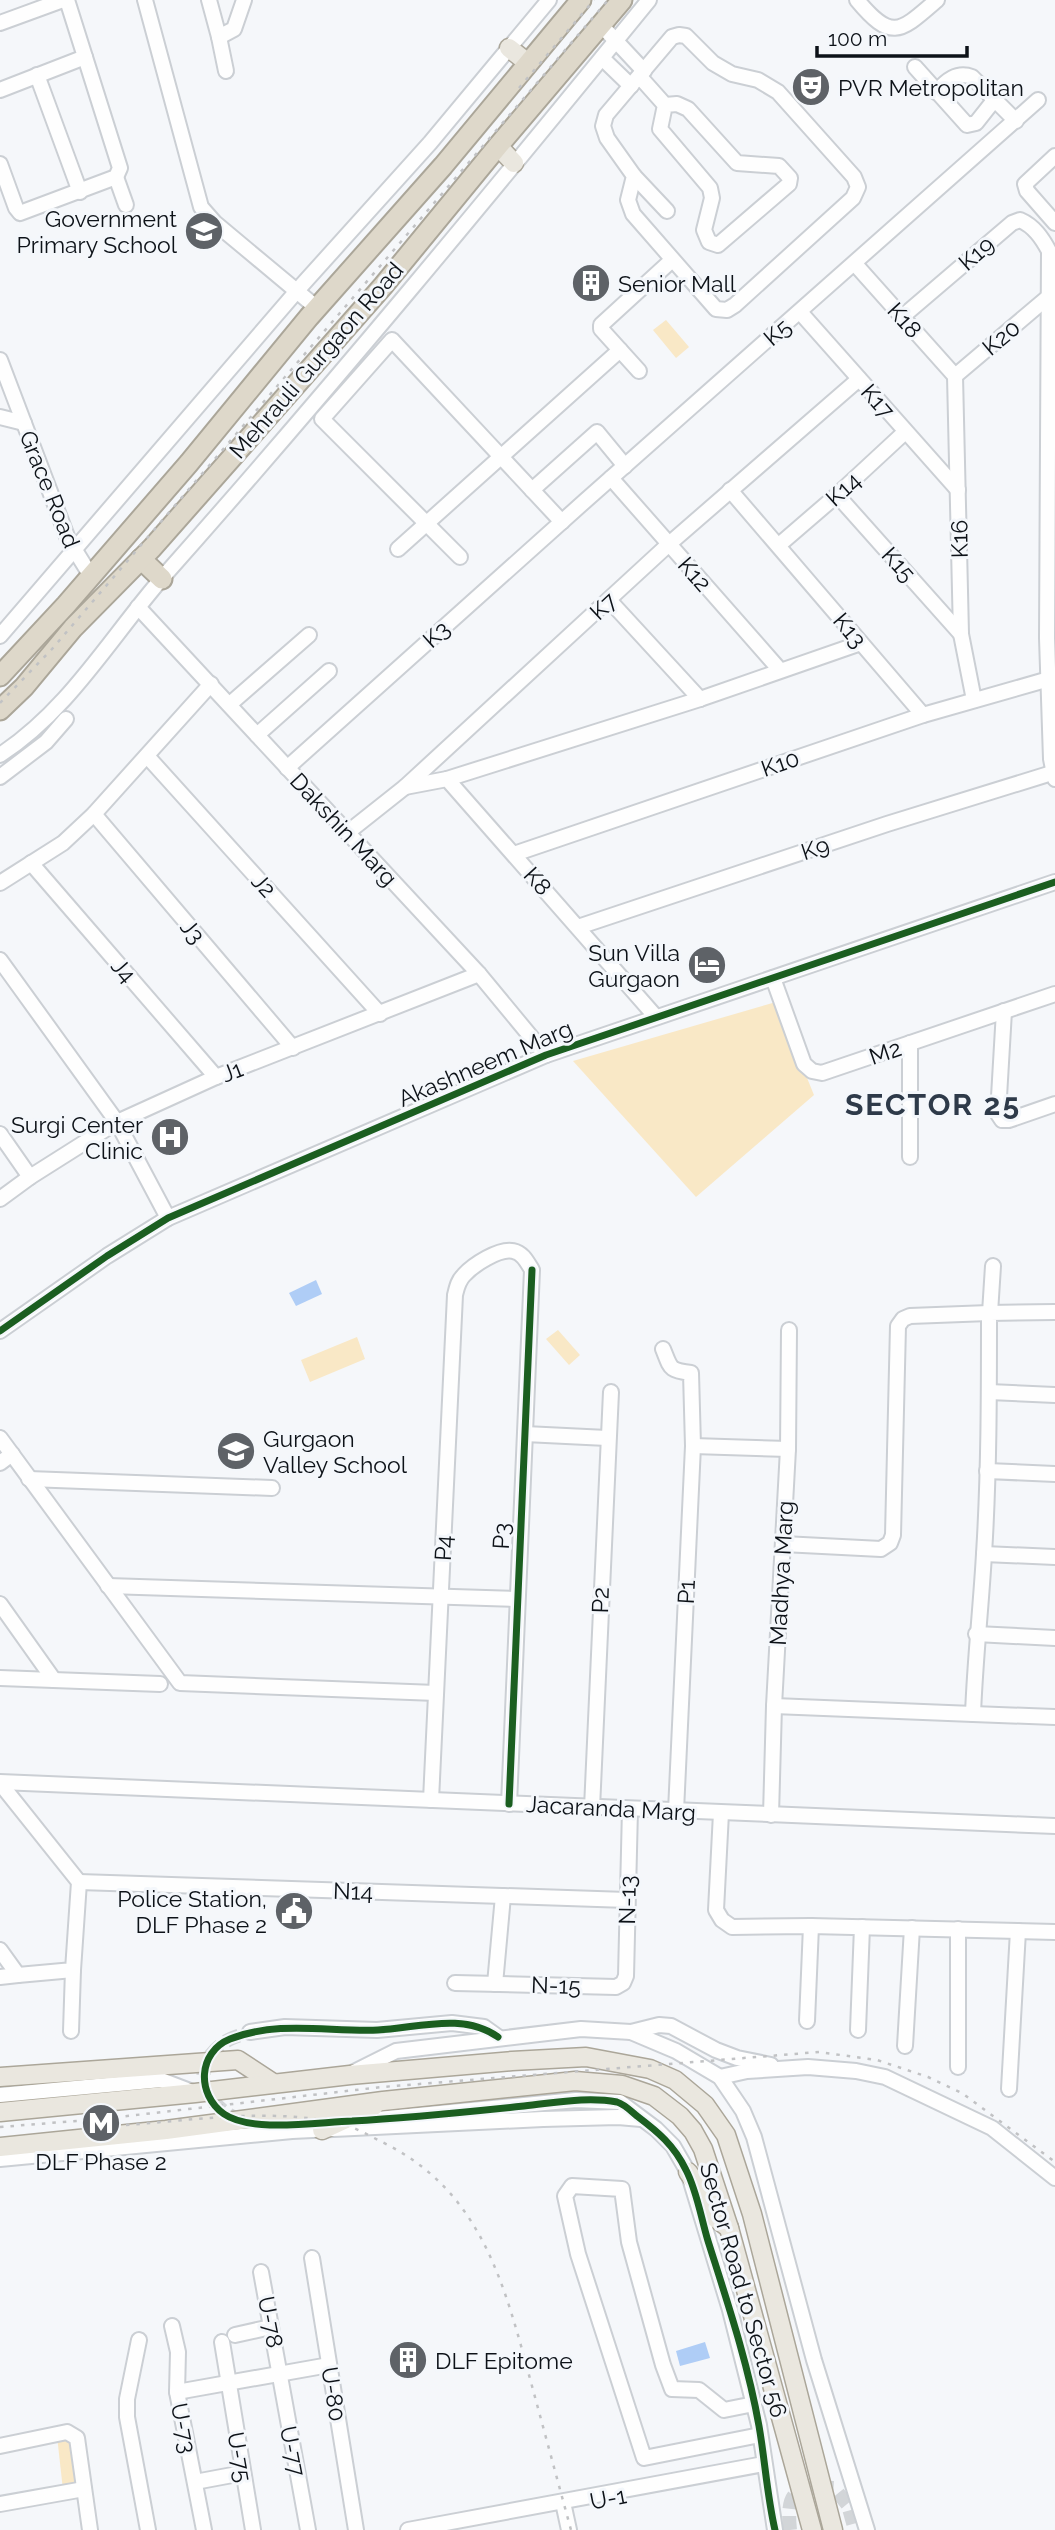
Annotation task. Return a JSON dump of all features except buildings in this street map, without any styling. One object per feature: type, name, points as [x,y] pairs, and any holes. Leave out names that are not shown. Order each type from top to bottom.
[{"type":"highway","name":"Mehrauli Gurgaon Road","points":[[0,676],[66,605],[582,0]]},
{"type":"highway","name":"Mehrauli Gurgaon Road","points":[[0,710],[24,687],[73,628],[141,559],[383,286],[622,0]]},
{"type":"highway","points":[[188,463],[209,482]]},
{"type":"highway","points":[[141,559],[162,579]]},
{"type":"main road","points":[[509,48],[528,64]]},
{"type":"main road","points":[[498,146],[514,163]]},
{"type":"main road","points":[[0,2112],[350,2075],[586,2057],[650,2069],[675,2080],[705,2105],[726,2135],[752,2214],[833,2530]]},
{"type":"main road","points":[[0,2077],[238,2060],[273,2083]]},
{"type":"main road","name":"Sector Road to Sector 56","points":[[0,2147],[575,2081],[622,2085],[643,2092],[663,2103],[693,2131],[703,2149],[729,2228],[812,2530]]},
{"type":"main road","points":[[322,2130],[383,2101]]},
{"type":"main road","points":[[55,2142],[76,2152]]},
{"type":"main road","points":[[688,2172],[698,2186],[709,2214],[729,2228]]},
{"type":"street","points":[[0,23],[65,0],[120,167],[116,177],[126,205]]},
{"type":"street","points":[[145,0],[201,207],[215,223],[317,308]]},
{"type":"street","points":[[209,0],[226,71]]},
{"type":"street","points":[[219,37],[234,29],[244,0]]},
{"type":"street","points":[[0,636],[297,292],[430,143],[549,0]]},
{"type":"street","points":[[0,755],[35,730],[99,660],[138,607],[233,499],[649,0]]},
{"type":"street","points":[[857,0],[885,27],[899,28],[911,22],[937,0]]},
{"type":"street","points":[[601,25],[617,40],[638,78]]},
{"type":"street","points":[[634,176],[628,200],[629,207],[716,309],[726,310],[735,305],[853,198],[858,187],[854,177],[778,92],[758,80],[732,74],[713,63],[686,36],[679,35],[673,37],[606,115],[603,126],[607,138],[634,176],[667,211]]},
{"type":"street","points":[[0,90],[85,57]]},
{"type":"street","points":[[602,58],[638,78],[665,105],[677,104],[688,108],[737,163],[779,166],[790,178],[789,184],[718,245],[709,242],[704,230],[712,198],[710,188],[660,129],[665,105]]},
{"type":"street","points":[[915,67],[967,125],[976,123],[995,99]]},
{"type":"street","points":[[936,92],[955,76],[964,74],[980,83],[1016,121]]},
{"type":"street","points":[[37,75],[79,192]]},
{"type":"street","name":"K5","points":[[585,500],[1038,100]]},
{"type":"street","points":[[1055,156],[1030,177],[1026,184],[1027,191],[1055,223]]},
{"type":"street","points":[[0,164],[22,217],[116,177]]},
{"type":"street","name":"K19","points":[[902,317],[1012,223],[1020,220],[1028,224],[1042,239],[1049,251],[1052,272]]},
{"type":"street","points":[[639,371],[601,329],[603,321],[672,260]]},
{"type":"street","name":"K18","points":[[855,264],[955,376]]},
{"type":"street","points":[[1052,272],[1048,298],[1051,327],[1052,470],[1049,679],[1054,768]]},
{"type":"street","name":"K20","points":[[955,376],[1048,298]]},
{"type":"street","name":"K17","points":[[800,312],[958,490]]},
{"type":"street","points":[[460,556],[323,419],[392,340],[562,522]]},
{"type":"street","points":[[398,549],[620,350]]},
{"type":"street","name":"Grace Road","points":[[0,360],[7,396],[24,423],[74,552],[90,576]]},
{"type":"street","name":"K16","points":[[955,376],[961,634],[974,700]]},
{"type":"street","name":"K7","points":[[347,833],[405,788],[669,544],[859,379]]},
{"type":"street","points":[[0,417],[24,423]]},
{"type":"street","points":[[532,490],[597,432],[625,466]]},
{"type":"street","name":"K14","points":[[779,545],[905,432]]},
{"type":"street","name":"K12","points":[[611,478],[779,669]]},
{"type":"street","name":"K13","points":[[730,490],[923,715]]},
{"type":"street","name":"K15","points":[[837,495],[961,634]]},
{"type":"street","name":"K3","points":[[287,768],[585,500]]},
{"type":"street","points":[[609,600],[700,699]]},
{"type":"street","name":"Dakshin Marg","points":[[138,607],[480,974],[547,1055]]},
{"type":"street","points":[[230,704],[309,635]]},
{"type":"street","points":[[405,788],[447,779],[700,699],[779,669],[861,643]]},
{"type":"street","points":[[257,735],[329,671]]},
{"type":"street","name":"K10","points":[[514,854],[923,715],[1049,679]]},
{"type":"street","points":[[0,883],[63,842],[94,814],[211,684]]},
{"type":"street","points":[[0,777],[46,743],[66,719]]},
{"type":"street","name":"J2","points":[[147,756],[380,1014]]},
{"type":"street","name":"K9","points":[[579,927],[1054,768]]},
{"type":"street","name":"K8","points":[[447,779],[656,1017]]},
{"type":"street","name":"J3","points":[[94,814],[293,1048]]},
{"type":"street","name":"J4","points":[[32,863],[216,1077]]},
{"type":"street","name":"Akashneem Marg","points":[[0,1331],[107,1256],[168,1218],[547,1055],[1055,882]]},
{"type":"street","points":[[0,960],[117,1122],[168,1218]]},
{"type":"street","name":"J1","points":[[0,1199],[117,1122],[216,1077],[480,974]]},
{"type":"street","name":"M2","points":[[773,978],[804,1064],[812,1071],[822,1073],[1055,994]]},
{"type":"street","points":[[1004,1011],[998,1114],[1002,1120],[1009,1121],[1055,1104]]},
{"type":"street","points":[[910,1043],[910,1157]]},
{"type":"street","points":[[0,1134],[30,1177]]},
{"type":"street","name":"P4","points":[[430,1800],[454,1295],[466,1272],[499,1252],[514,1251],[525,1258],[531,1270]]},
{"type":"street","points":[[973,1714],[976,1634],[984,1553],[989,1313],[993,1266]]},
{"type":"street","name":"P3","points":[[509,1804],[531,1270]]},
{"type":"street","points":[[783,1544],[881,1549],[890,1543],[893,1535],[898,1326],[903,1319],[910,1316],[1055,1312]]},
{"type":"street","name":"Madhya Marg","points":[[771,1815],[788,1449],[789,1330]]},
{"type":"street","name":"P1","points":[[663,1349],[670,1368],[691,1373],[693,1446],[676,1811]]},
{"type":"street","name":"P2","points":[[592,1808],[611,1392]]},
{"type":"street","points":[[989,1392],[1055,1395]]},
{"type":"street","points":[[525,1434],[607,1438]]},
{"type":"street","points":[[0,1438],[6,1458],[29,1479],[180,1684],[436,1693]]},
{"type":"street","points":[[693,1446],[788,1449]]},
{"type":"street","points":[[987,1471],[1055,1474]]},
{"type":"street","points":[[29,1479],[272,1488]]},
{"type":"street","points":[[984,1553],[1055,1557]]},
{"type":"street","points":[[108,1586],[517,1599]]},
{"type":"street","points":[[0,1604],[54,1680]]},
{"type":"street","points":[[976,1634],[1055,1638]]},
{"type":"street","points":[[0,1678],[160,1684]]},
{"type":"street","points":[[774,1706],[1055,1717]]},
{"type":"street","points":[[0,1782],[79,1882],[71,2031]]},
{"type":"street","name":"Jacaranda Marg","points":[[0,1782],[1055,1826]]},
{"type":"street","name":"N-13","points":[[616,1987],[623,1983],[626,1976],[630,1809]]},
{"type":"street","points":[[721,1813],[716,1910],[722,1920],[732,1927],[811,1926],[1055,1932]]},
{"type":"street","name":"N14","points":[[79,1882],[627,1900]]},
{"type":"street","points":[[495,1984],[503,1896]]},
{"type":"street","points":[[807,2021],[811,1926]]},
{"type":"street","points":[[858,2030],[862,1927]]},
{"type":"street","points":[[905,2046],[912,1928]]},
{"type":"street","points":[[958,1929],[958,2067]]},
{"type":"street","points":[[1009,2089],[1018,1931]]},
{"type":"street","points":[[0,1950],[18,1975]]},
{"type":"street","points":[[0,1977],[73,1970]]},
{"type":"street","name":"N-15","points":[[455,1983],[616,1987]]},
{"type":"street","points":[[250,2032],[285,2027],[377,2030],[452,2023],[484,2027],[498,2037]]},
{"type":"street","points":[[350,2075],[396,2051],[581,2029],[631,2032],[659,2025],[671,2025],[716,2050],[737,2058],[785,2068]]},
{"type":"street","points":[[631,2032],[677,2051],[720,2077],[743,2111],[754,2137],[814,2360],[867,2530]]},
{"type":"street","points":[[720,2077],[747,2071],[785,2068],[856,2071],[885,2077],[992,2128],[1055,2178]]},
{"type":"street","points":[[0,2095],[161,2080],[195,2093]]},
{"type":"street","points":[[378,2119],[576,2100],[620,2102],[656,2129],[673,2146],[688,2172],[730,2310],[754,2404],[775,2530]]},
{"type":"street","points":[[0,2159],[322,2130],[543,2119],[642,2119]]},
{"type":"street","points":[[754,2404],[724,2410],[699,2390],[672,2389],[629,2242],[622,2189],[572,2186],[565,2196],[578,2254],[644,2458],[760,2435]]},
{"type":"street","name":"U-80","points":[[312,2258],[356,2530]]},
{"type":"street","name":"U-78","points":[[261,2272],[280,2372]]},
{"type":"street","name":"U-73","points":[[173,2326],[178,2352],[177,2392],[204,2530]]},
{"type":"street","points":[[235,2334],[271,2327]]},
{"type":"street","points":[[139,2340],[127,2399],[127,2417],[148,2530]]},
{"type":"street","name":"U-75","points":[[222,2342],[253,2530]]},
{"type":"street","points":[[177,2392],[329,2365]]},
{"type":"street","name":"U-77","points":[[280,2372],[308,2530]]},
{"type":"street","points":[[0,2446],[67,2432],[76,2438],[90,2530]]},
{"type":"street","points":[[413,2529],[764,2467]]},
{"type":"street","name":"U-1","points":[[452,2530],[764,2467]]},
{"type":"street","points":[[195,2482],[243,2473]]},
{"type":"street","points":[[0,2504],[84,2489]]},
{"type":"street","points":[[564,2507],[569,2530]]},
{"type":"shaded area","points":[[666,320],[689,347],[676,358],[653,330]]},
{"type":"shaded area","points":[[776,1002],[814,1095],[696,1197],[573,1061]]},
{"type":"shaded area","points":[[558,1330],[580,1355],[569,1365],[546,1339]]},
{"type":"shaded area","points":[[357,1337],[365,1359],[310,1382],[301,1360]]},
{"type":"shaded area","points":[[68,2432],[80,2486],[63,2490],[57,2436]]},
{"type":"water","points":[[316,1280],[322,1294],[296,1306],[289,1293]]},
{"type":"water","points":[[705,2342],[710,2358],[680,2366],[676,2351]]},
{"type":"tunnel","points":[[241,2121],[218,2106],[205,2086],[203,2074],[213,2052],[228,2040],[250,2032]]},
{"type":"tunnel","points":[[261,2124],[378,2119]]},
{"type":"tunnel","points":[[790,2530],[792,2499],[796,2493],[811,2488],[834,2488],[848,2505],[855,2530]]},
{"type":"railway","points":[[519,88],[594,0]]},
{"type":"railway","points":[[0,703],[52,649],[608,0]]},
{"type":"railway","points":[[0,2127],[101,2119],[382,2087],[819,2052],[877,2060],[928,2077],[962,2093],[1055,2162]]},
{"type":"railway","points":[[126,2125],[259,2116],[286,2116],[338,2123],[366,2134],[416,2162],[444,2187],[467,2215],[485,2245],[499,2278],[522,2349],[571,2530]]},
{"type":"cycle path","points":[[0,1331],[107,1256],[168,1218],[546,1055],[1055,882]]},
{"type":"cycle path","points":[[509,1804],[532,1270]]},
{"type":"cycle path","points":[[498,2037],[484,2029],[455,2023],[378,2030],[285,2028],[248,2033],[219,2045],[212,2053],[204,2074],[205,2085],[215,2106],[224,2114],[236,2120],[267,2125],[460,2113],[582,2100],[606,2100],[622,2104],[671,2146],[690,2178],[749,2379],[775,2530]]},
{"type":"place","name":"PVR Metropolitan","points":[[811,87]]},
{"type":"place","name":"Government Primary School","points":[[204,231]]},
{"type":"place","name":"Senior Mall","points":[[591,283]]},
{"type":"place","name":"Sun Villa Gurgaon","points":[[707,965]]},
{"type":"place","name":"Surgi Center Clinic","points":[[170,1137]]},
{"type":"place","name":"Gurgaon Valley School","points":[[236,1451]]},
{"type":"place","name":"Police Station, DLF Phase 2","points":[[294,1911]]},
{"type":"place","name":"DLF Phase 2","points":[[101,2123]]},
{"type":"place","name":"DLF Epitome","points":[[408,2360]]},
{"type":"district","name":"SECTOR 25","points":[[933,1104]]}]
